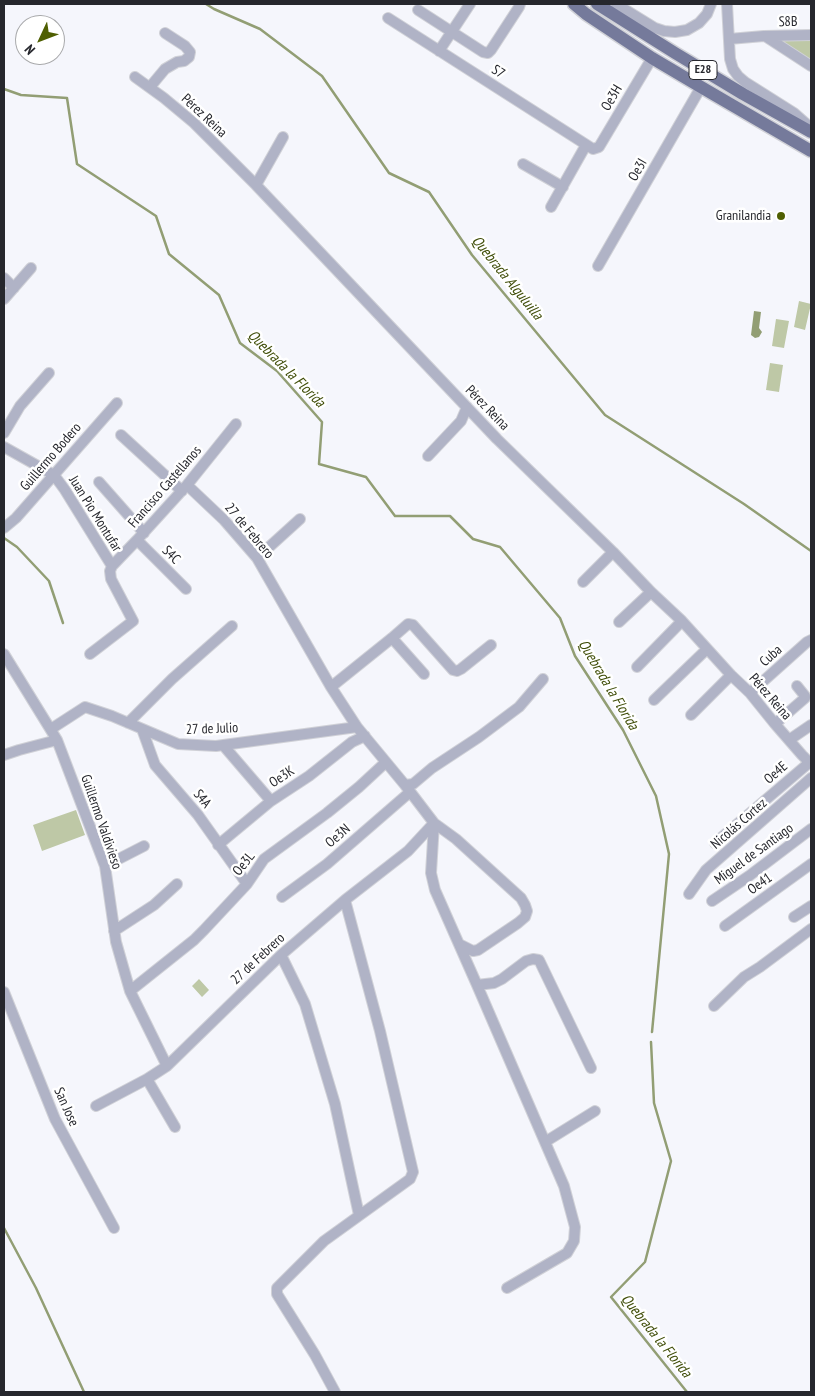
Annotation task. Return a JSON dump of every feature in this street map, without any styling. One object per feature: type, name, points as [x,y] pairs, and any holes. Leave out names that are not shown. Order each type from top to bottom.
[{"type":"main road","name":"E28","points":[[574,4],[652,58],[811,151]]},
{"type":"main road","name":"E28","points":[[598,4],[728,85],[811,132]]},
{"type":"street","points":[[439,51],[470,4]]},
{"type":"street","points":[[418,10],[483,52],[488,53],[520,4]]},
{"type":"street","points":[[616,4],[655,28],[664,32],[676,32],[687,30],[699,23],[707,14],[711,4]]},
{"type":"street","points":[[727,4],[730,59],[738,76],[794,113],[811,128]]},
{"type":"street","name":"S7","points":[[388,18],[589,147]]},
{"type":"street","points":[[150,87],[165,69],[189,57],[190,52],[186,46],[165,33]]},
{"type":"street","name":"S8B","points":[[728,39],[811,35]]},
{"type":"street","name":"S8B","points":[[764,36],[811,66]]},
{"type":"street","name":"Oe3H","points":[[551,207],[589,147],[599,147],[652,58]]},
{"type":"street","name":"Pérez Reina","points":[[135,77],[194,123],[256,185],[504,446],[682,621],[750,693],[776,726],[810,763]]},
{"type":"street","name":"Oe3I","points":[[598,266],[701,88]]},
{"type":"street","points":[[256,185],[283,137]]},
{"type":"street","points":[[523,164],[563,187]]},
{"type":"street","points":[[4,299],[31,268]]},
{"type":"street","points":[[4,278],[14,288]]},
{"type":"street","points":[[4,433],[20,406],[49,373]]},
{"type":"street","name":"Guillermo Bodero","points":[[4,528],[16,518],[117,403]]},
{"type":"street","points":[[428,456],[461,421],[466,406]]},
{"type":"street","name":"Francisco Castellanos","points":[[112,566],[141,537],[184,488],[236,424]]},
{"type":"street","name":"27 de Febrero","points":[[96,1106],[147,1079],[167,1066],[281,955],[345,900],[408,851],[434,823],[357,727],[331,688],[257,558],[224,520],[121,435]]},
{"type":"street","name":"Juan Pio Montufar","points":[[4,447],[54,475],[66,490],[112,566],[110,571],[112,579],[133,621],[90,654]]},
{"type":"street","name":"S4C","points":[[99,482],[141,537],[186,589]]},
{"type":"street","points":[[257,558],[300,519]]},
{"type":"street","points":[[583,582],[613,552]]},
{"type":"street","points":[[619,622],[651,592]]},
{"type":"street","points":[[638,667],[682,621]]},
{"type":"street","points":[[331,688],[408,624],[413,625],[452,670],[461,670],[491,645]]},
{"type":"street","points":[[128,723],[172,679],[232,626]]},
{"type":"street","points":[[392,638],[424,674]]},
{"type":"street","name":"Cuba","points":[[750,693],[811,640]]},
{"type":"street","points":[[654,700],[708,649]]},
{"type":"street","name":"Guillermo Valdivieso","points":[[4,654],[57,740],[105,866],[116,942],[130,991],[167,1066]]},
{"type":"street","points":[[691,715],[731,674]]},
{"type":"street","name":"Oe3N","points":[[282,896],[327,864],[432,768],[479,737],[519,707],[543,679]]},
{"type":"street","points":[[776,726],[805,698],[796,686]]},
{"type":"street","points":[[776,726],[811,701]]},
{"type":"street","name":"27 de Julio","points":[[51,729],[85,706],[178,744],[216,746],[357,727]]},
{"type":"street","points":[[789,740],[811,725]]},
{"type":"street","name":"S4A","points":[[142,729],[156,765],[198,815],[246,884]]},
{"type":"street","name":"Oe3K","points":[[218,845],[270,801],[309,776],[352,742],[365,736]]},
{"type":"street","points":[[4,755],[57,740]]},
{"type":"street","points":[[223,745],[270,801]]},
{"type":"street","name":"Oe3L","points":[[130,991],[194,940],[246,884],[264,859],[327,813],[386,762]]},
{"type":"street","name":"Oe4E","points":[[714,843],[810,763]]},
{"type":"street","name":"Nicolás Cortez","points":[[689,894],[706,870],[811,778]]},
{"type":"street","points":[[434,823],[430,873],[434,890],[478,985],[564,1186],[575,1227],[574,1241],[567,1253],[507,1288]]},
{"type":"street","points":[[434,823],[456,839],[521,898],[526,905],[527,911],[525,916],[518,923],[478,950],[473,951],[459,944]]},
{"type":"street","name":"Miguel de Santiago","points":[[712,901],[750,876],[811,829]]},
{"type":"street","points":[[105,866],[144,846]]},
{"type":"street","name":"Oe41","points":[[725,926],[811,864]]},
{"type":"street","points":[[114,931],[154,904],[176,884]]},
{"type":"street","points":[[335,1392],[278,1294],[277,1288],[324,1241],[410,1179],[413,1172],[380,1031],[345,900]]},
{"type":"street","points":[[794,917],[811,906]]},
{"type":"street","points":[[714,1006],[744,977],[811,928]]},
{"type":"street","points":[[281,955],[305,1004],[335,1104],[360,1215]]},
{"type":"street","points":[[478,985],[494,983],[526,962],[533,959],[539,960],[591,1068]]},
{"type":"street","name":"San Jose","points":[[4,992],[55,1119],[114,1228]]},
{"type":"street","points":[[147,1079],[175,1127]]},
{"type":"street","points":[[545,1142],[595,1111]]},
{"type":"shaded area","points":[[777,39],[811,39],[811,63]]},
{"type":"shaded area","points":[[799,301],[811,304],[805,330],[794,327]]},
{"type":"shaded area","points":[[754,311],[761,312],[759,328],[762,332],[759,337],[755,338],[751,335]]},
{"type":"shaded area","points":[[776,319],[789,321],[784,348],[772,346]]},
{"type":"shaded area","points":[[770,363],[783,365],[779,392],[766,390]]},
{"type":"shaded area","points":[[76,810],[85,835],[42,851],[33,825]]},
{"type":"shaded area","points":[[199,979],[209,990],[202,997],[192,986]]},
{"type":"waterway","name":"Quebrada Alguluilla","points":[[206,4],[260,29],[322,76],[389,173],[429,192],[472,255],[605,415],[744,504],[811,551]]},
{"type":"waterway","name":"Quebrada la Florida","points":[[4,89],[21,95],[67,98],[77,164],[156,216],[169,254],[219,295],[240,343],[277,371],[322,422],[319,464],[366,477],[395,516],[450,516],[473,539],[500,547],[560,618],[575,656],[623,730],[656,796],[669,854],[652,1032]]},
{"type":"waterway","points":[[4,538],[17,547],[49,581],[63,623]]},
{"type":"waterway","name":"Quebrada la Florida","points":[[651,1042],[654,1103],[671,1161],[645,1262],[611,1297],[687,1392]]},
{"type":"waterway","points":[[4,1228],[36,1288],[84,1392]]},
{"type":"place","name":"Granilandia","points":[[781,216]]}]
